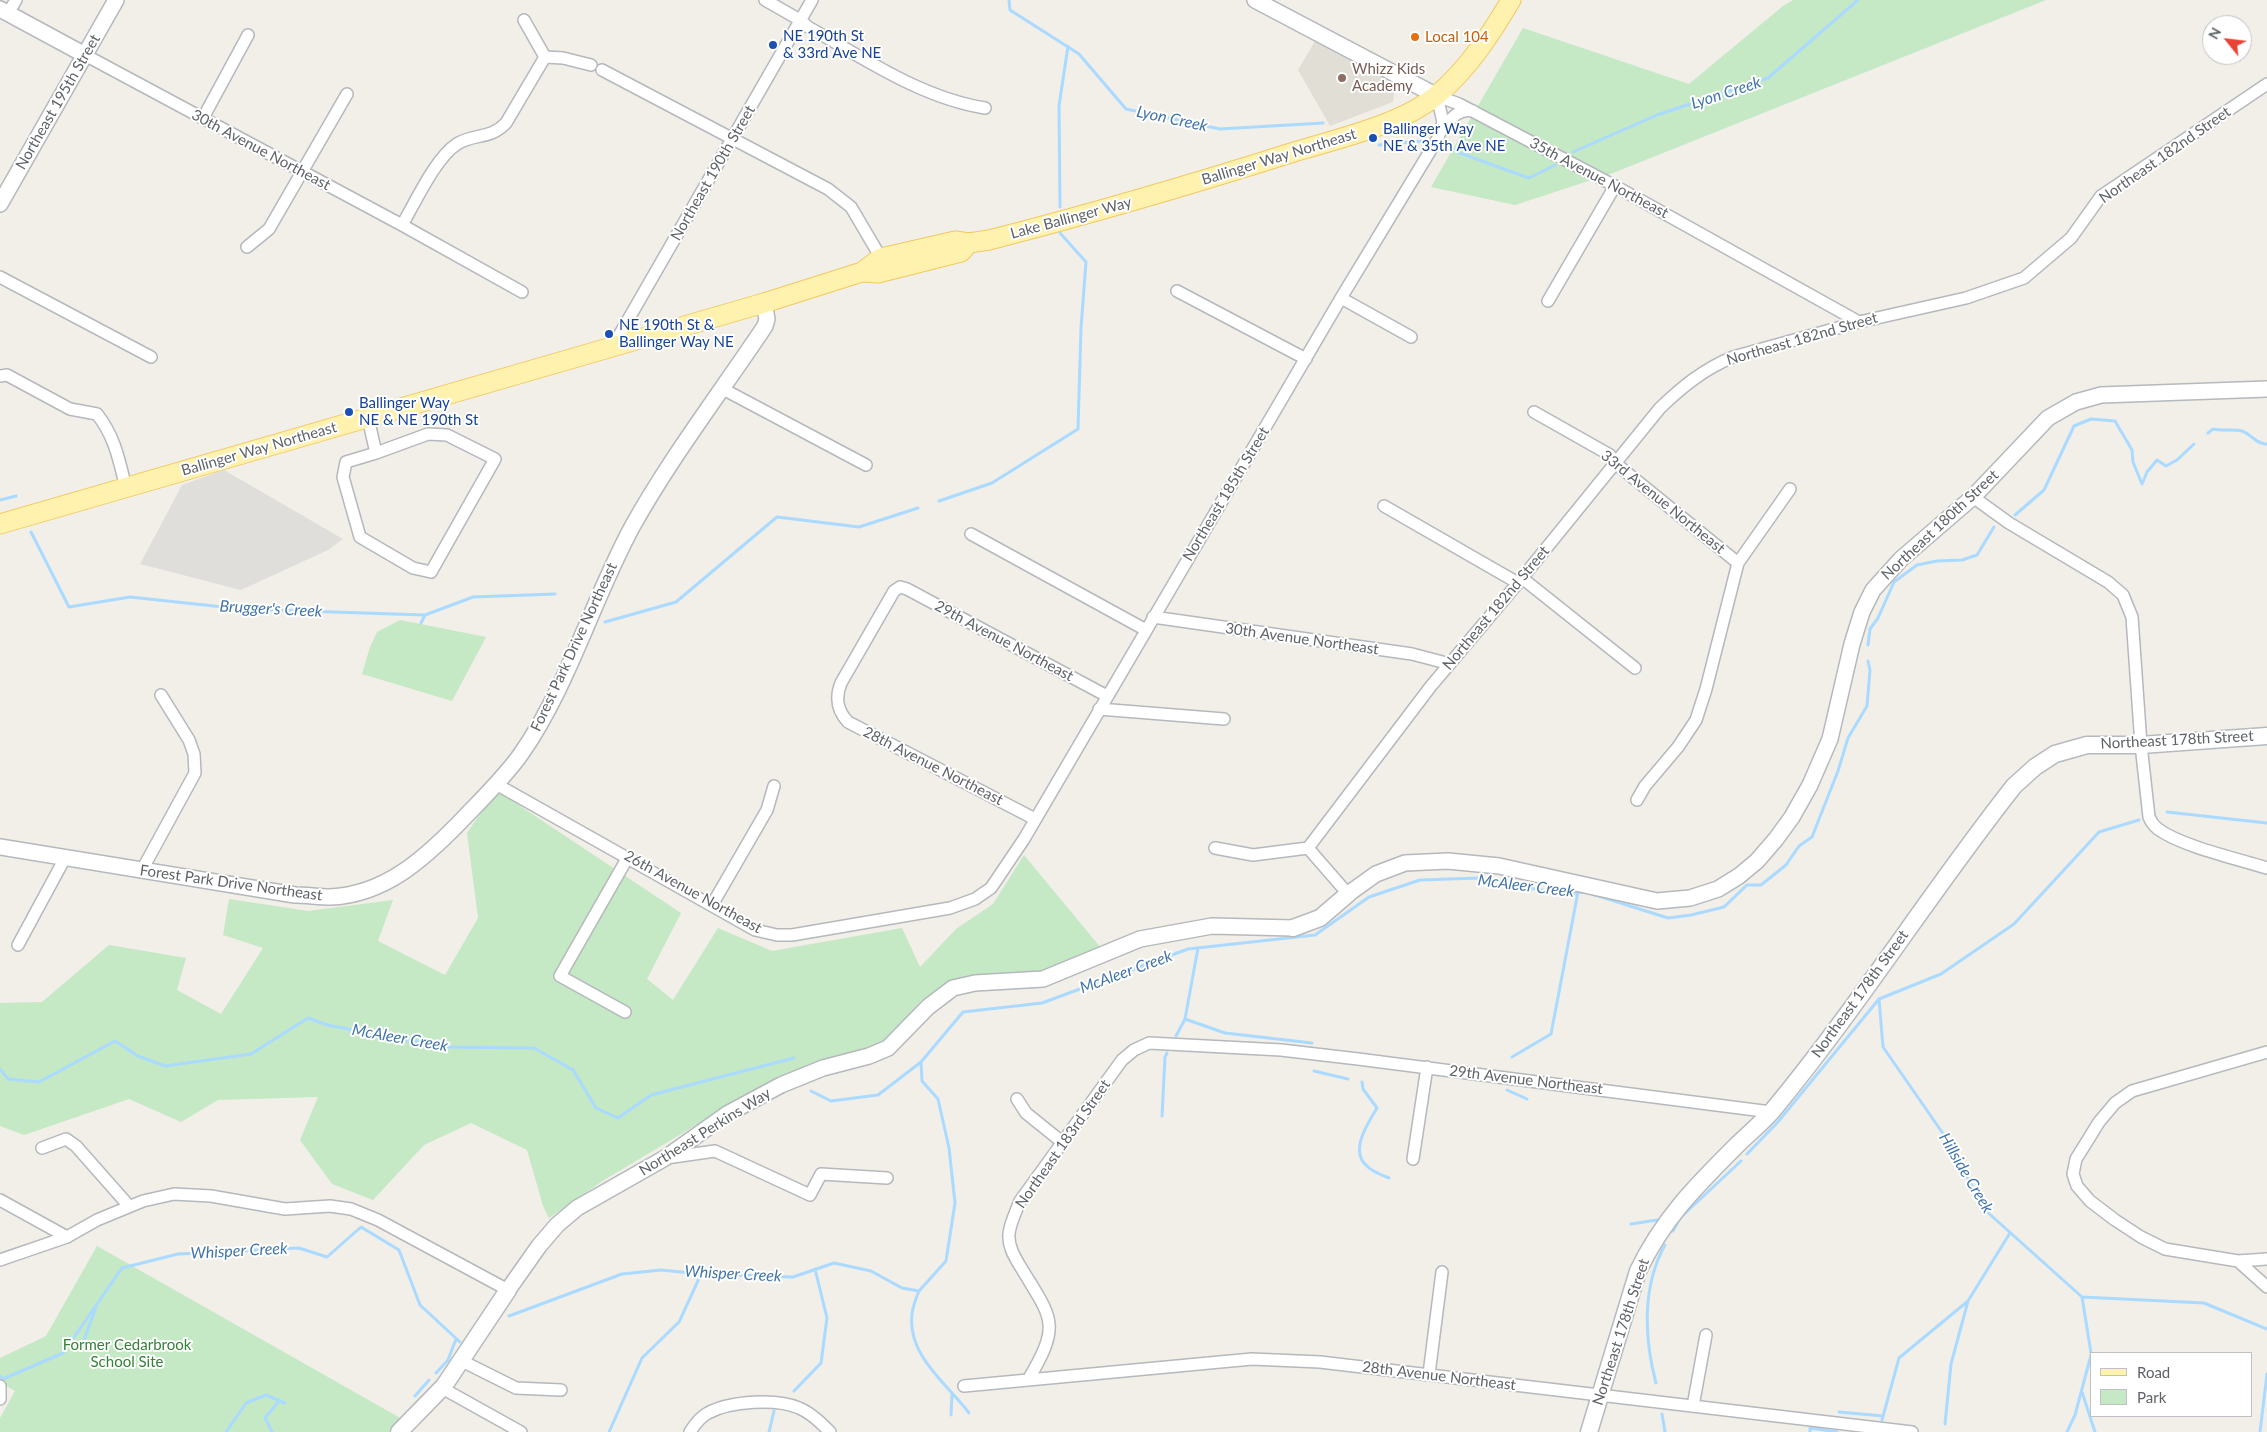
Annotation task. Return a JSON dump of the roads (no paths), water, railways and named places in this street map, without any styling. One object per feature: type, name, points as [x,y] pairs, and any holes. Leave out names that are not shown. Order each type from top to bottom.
[{"type":"main road","name":"Ballinger Way Northeast","points":[[1172,190],[1356,133],[1404,114],[1437,96],[1491,35],[1511,0]]},
{"type":"main road","name":"Lake Ballinger Way","points":[[862,272],[882,258],[955,241],[969,244],[1172,190]]},
{"type":"main road","name":"Lake Ballinger Way","points":[[862,272],[878,273],[961,252],[969,244]]},
{"type":"main road","name":"Ballinger Way Northeast","points":[[0,524],[764,303],[862,272]]},
{"type":"main road","name":"Northeast 178th Street","points":[[1589,1432],[1638,1271],[1650,1246],[1669,1216],[1771,1112],[1818,1052],[2014,786],[2035,767],[2055,754],[2087,744],[2141,745],[2267,736]]},
{"type":"main road","name":"Northeast Perkins Way","points":[[1293,928],[1320,918],[1348,894]]},
{"type":"main road","name":"Northeast Perkins Way","points":[[399,1432],[442,1388],[462,1361],[508,1290]]},
{"type":"street","points":[[4,11],[16,0]]},
{"type":"street","name":"Northeast 195th Street","points":[[0,204],[116,0]]},
{"type":"street","points":[[765,0],[800,20],[808,27],[898,77],[947,100],[985,108]]},
{"type":"street","name":"Northeast 190th Street","points":[[614,346],[812,0]]},
{"type":"street","name":"35th Avenue Northeast","points":[[1255,0],[1437,96],[1474,112],[1615,186],[1859,322]]},
{"type":"street","name":"30th Avenue Northeast","points":[[4,11],[402,225],[522,292]]},
{"type":"street","points":[[524,20],[545,57]]},
{"type":"street","points":[[203,118],[248,35]]},
{"type":"street","points":[[545,57],[563,58],[597,68],[828,189],[842,199],[859,218],[882,258]]},
{"type":"street","points":[[402,225],[440,160],[454,145],[466,139],[490,135],[498,131],[506,123],[545,57]]},
{"type":"street","name":"Northeast 182nd Street","points":[[1308,848],[1450,664],[1660,408],[1686,383],[1714,365],[1733,357],[1859,322],[1966,298],[2024,278],[2071,238],[2101,196],[2267,84]]},
{"type":"street","points":[[247,247],[269,229],[347,94]]},
{"type":"street","points":[[1437,96],[1443,122],[1441,131]]},
{"type":"street","name":"Northeast 185th Street","points":[[991,888],[1035,819],[1441,131],[1454,114],[1462,111],[1474,112]]},
{"type":"street","points":[[1548,301],[1615,186]]},
{"type":"street","points":[[0,276],[151,357]]},
{"type":"street","points":[[1177,291],[1306,359]]},
{"type":"street","points":[[1341,298],[1411,337]]},
{"type":"street","name":"Forest Park Drive Northeast","points":[[0,847],[295,895],[330,897],[352,894],[403,873],[424,857],[496,784],[520,754],[542,720],[615,560],[633,526],[659,483],[765,326],[767,319],[764,303]]},
{"type":"street","points":[[0,376],[8,375],[70,409],[97,414],[108,429],[119,458],[126,488]]},
{"type":"street","points":[[723,389],[866,465]]},
{"type":"street","name":"Northeast 180th Street","points":[[1348,894],[1376,874],[1405,864],[1448,861],[1499,866],[1657,900],[1690,898],[1725,884],[1758,861],[1792,817],[1810,785],[1830,739],[1852,644],[1862,612],[1873,590],[1901,559],[1972,497],[2048,418],[2076,402],[2100,395],[2267,389]]},
{"type":"street","name":"33rd Avenue Northeast","points":[[1534,412],[1610,455],[1615,463],[1738,563]]},
{"type":"street","points":[[368,418],[376,453]]},
{"type":"street","points":[[428,434],[447,435],[495,459],[431,572],[413,568],[360,537],[343,477],[346,462],[376,453],[428,434]]},
{"type":"street","points":[[1637,800],[1645,786],[1678,747],[1696,720],[1706,689],[1738,563],[1790,489]]},
{"type":"street","points":[[1972,497],[2005,520],[2108,582],[2123,595],[2132,617],[2141,745],[2149,817],[2156,828],[2184,841],[2267,868]]},
{"type":"street","points":[[1384,506],[1520,581],[1635,668]]},
{"type":"street","points":[[971,534],[1146,630]]},
{"type":"street","name":"29th Avenue Northeast","points":[[838,705],[837,693],[841,683],[894,591],[900,587],[1106,696]]},
{"type":"street","name":"30th Avenue Northeast","points":[[1153,617],[1412,654],[1450,664]]},
{"type":"street","points":[[142,870],[195,773],[194,754],[188,740],[161,696]]},
{"type":"street","name":"28th Avenue Northeast","points":[[838,705],[841,714],[848,722],[1035,819]]},
{"type":"street","points":[[1099,709],[1224,719]]},
{"type":"street","name":"26th Avenue Northeast","points":[[496,784],[755,930],[777,935],[792,935],[950,908],[974,898],[991,888]]},
{"type":"street","points":[[712,905],[767,810],[774,786]]},
{"type":"street","points":[[1215,848],[1254,855],[1308,848],[1348,894]]},
{"type":"street","points":[[625,1012],[560,976],[628,857]]},
{"type":"street","points":[[18,945],[65,858]]},
{"type":"street","name":"Northeast Perkins Way","points":[[508,1290],[556,1225],[577,1208],[664,1158],[727,1114],[781,1085],[823,1068],[869,1056],[888,1048],[928,1007],[953,988],[975,982],[1043,979],[1140,939],[1212,926],[1293,928]]},
{"type":"street","name":"Northeast 183rd Street","points":[[1028,1380],[1044,1354],[1050,1325],[1047,1311],[1011,1251],[1009,1235],[1020,1201],[1122,1060],[1134,1050],[1149,1043],[1281,1050]]},
{"type":"street","name":"29th Avenue Northeast","points":[[1281,1050],[1771,1112]]},
{"type":"street","points":[[2267,1052],[2132,1091],[2115,1103],[2099,1122],[2076,1159],[2072,1174],[2077,1186],[2090,1201],[2141,1237],[2165,1249],[2238,1261],[2267,1259]]},
{"type":"street","points":[[1413,1159],[1427,1067]]},
{"type":"street","points":[[1016,1099],[1026,1113],[1062,1142]]},
{"type":"street","points":[[42,1148],[66,1139],[76,1146],[128,1206]]},
{"type":"street","points":[[664,1158],[715,1151],[810,1195],[821,1174],[887,1178]]},
{"type":"street","points":[[0,1260],[67,1237],[97,1220],[128,1206],[174,1194],[211,1196],[285,1209],[330,1206],[351,1209],[378,1220],[508,1290]]},
{"type":"street","points":[[0,1200],[67,1237]]},
{"type":"street","points":[[2238,1261],[2267,1287]]},
{"type":"street","points":[[1429,1374],[1442,1272]]},
{"type":"street","points":[[1693,1406],[1706,1335]]},
{"type":"street","name":"28th Avenue Northeast","points":[[964,1386],[1252,1360],[1320,1362],[1912,1432]]},
{"type":"street","points":[[462,1361],[516,1388],[561,1390]]},
{"type":"street","points":[[0,1386],[0,1399]]},
{"type":"street","points":[[442,1388],[521,1432]]},
{"type":"street","points":[[690,1432],[696,1422],[708,1413],[721,1408],[760,1401],[784,1403],[800,1408],[830,1432]]},
{"type":"waterway","name":"Lyon Creek","points":[[1009,0],[1010,10],[1079,54],[1126,109],[1220,129],[1323,123]]},
{"type":"waterway","name":"Lyon Creek","points":[[1573,152],[1657,115],[1768,78],[1858,0]]},
{"type":"waterway","points":[[1060,207],[1059,106],[1068,46]]},
{"type":"waterway","name":"Lyon Creek","points":[[1379,145],[1424,141]]},
{"type":"waterway","name":"Lyon Creek","points":[[1444,143],[1457,152],[1529,178],[1555,165]]},
{"type":"waterway","points":[[939,501],[992,483],[1078,429],[1081,328],[1086,262],[1060,233]]},
{"type":"waterway","name":"McAleer Creek","points":[[2015,515],[2044,490],[2074,426],[2091,419],[2115,421],[2132,450],[2133,462],[2142,484],[2147,472],[2157,460],[2166,466],[2177,460],[2194,444]]},
{"type":"waterway","name":"McAleer Creek","points":[[2208,433],[2213,429],[2239,430],[2260,443],[2267,444]]},
{"type":"waterway","name":"Brugger's Creek","points":[[0,500],[16,496]]},
{"type":"waterway","points":[[605,622],[676,602],[777,517],[859,527],[918,508]]},
{"type":"waterway","name":"McAleer Creek","points":[[1868,645],[1870,629],[1878,618],[1894,582],[1917,565],[1937,561],[1962,560],[1977,555],[1994,527]]},
{"type":"waterway","name":"Brugger's Creek","points":[[31,532],[69,607],[130,597],[242,609],[425,615],[473,597],[555,594]]},
{"type":"waterway","points":[[421,623],[425,615]]},
{"type":"waterway","name":"McAleer Creek","points":[[1592,894],[1668,918],[1691,915],[1724,907],[1747,885],[1761,885],[1786,865],[1799,846],[1812,837],[1838,771],[1848,738],[1867,706],[1870,670],[1868,661]]},
{"type":"waterway","name":"Hillside Creek","points":[[2167,812],[2267,823]]},
{"type":"waterway","name":"Hillside Creek","points":[[2091,1352],[2082,1297],[1985,1210],[1944,1135],[1883,1047],[1879,999],[1941,974],[2014,924],[2099,832],[2139,820]]},
{"type":"waterway","name":"McAleer Creek","points":[[811,1091],[831,1101],[878,1095],[921,1062],[963,1012],[1042,1003],[1188,949],[1315,935],[1369,897],[1420,880],[1479,878],[1562,894],[1586,892]]},
{"type":"waterway","points":[[1512,1057],[1551,1034],[1578,892]]},
{"type":"waterway","points":[[1176,1036],[1185,1019],[1198,948]]},
{"type":"waterway","name":"Hillside Creek","points":[[1747,1154],[1777,1123],[1879,999]]},
{"type":"waterway","name":"McAleer Creek","points":[[0,1069],[8,1079],[39,1082],[115,1041],[138,1056],[165,1066],[251,1054],[308,1018],[327,1025],[446,1047],[534,1048],[573,1070],[596,1108],[618,1118],[651,1095],[794,1058]]},
{"type":"waterway","points":[[1185,1019],[1225,1033],[1312,1043]]},
{"type":"waterway","points":[[1162,1116],[1165,1057],[1167,1053]]},
{"type":"waterway","name":"Whisper Creek","points":[[509,1316],[622,1274],[661,1270],[701,1274],[793,1277],[834,1263],[871,1271],[902,1288],[919,1291],[946,1261],[955,1203],[949,1148],[938,1099],[922,1081],[921,1062]]},
{"type":"waterway","points":[[1314,1071],[1348,1079]]},
{"type":"waterway","points":[[1362,1082],[1363,1089],[1377,1108],[1365,1129],[1360,1146],[1360,1154],[1362,1161],[1370,1169],[1389,1178]]},
{"type":"waterway","points":[[1507,1090],[1527,1099]]},
{"type":"waterway","points":[[1673,1231],[1680,1218],[1741,1161]]},
{"type":"waterway","points":[[1631,1224],[1657,1220]]},
{"type":"waterway","name":"Whisper Creek","points":[[0,1376],[3,1379],[63,1353],[122,1268],[178,1254],[299,1248],[327,1257],[361,1227],[399,1250],[420,1305],[460,1342]]},
{"type":"waterway","points":[[1945,1424],[1951,1364],[1968,1301],[2010,1233]]},
{"type":"waterway","points":[[1656,1383],[1649,1348],[1647,1312],[1652,1278],[1665,1245]]},
{"type":"waterway","points":[[794,1391],[821,1363],[827,1318],[815,1269]]},
{"type":"waterway","points":[[609,1432],[642,1358],[679,1322],[701,1274]]},
{"type":"waterway","points":[[919,1291],[912,1314],[912,1329],[916,1343],[930,1368],[969,1413]]},
{"type":"waterway","points":[[2082,1297],[2204,1303],[2267,1329]]},
{"type":"waterway","points":[[1882,1420],[1899,1358],[1968,1301]]},
{"type":"waterway","points":[[82,1346],[96,1307]]},
{"type":"waterway","points":[[436,1373],[448,1360],[456,1339]]},
{"type":"waterway","name":"Hillside Creek","points":[[2067,1432],[2075,1415],[2090,1359]]},
{"type":"waterway","points":[[2260,1432],[2267,1374]]},
{"type":"waterway","points":[[415,1396],[429,1380]]},
{"type":"waterway","points":[[2082,1392],[2090,1417]]},
{"type":"waterway","points":[[951,1415],[952,1393]]},
{"type":"waterway","points":[[226,1432],[246,1403],[266,1395],[285,1403]]},
{"type":"waterway","points":[[272,1432],[265,1418],[279,1401]]},
{"type":"waterway","points":[[769,1432],[774,1411]]},
{"type":"waterway","points":[[1839,1412],[1883,1416]]},
{"type":"waterway","points":[[1662,1414],[1665,1432]]},
{"type":"waterway","points":[[2090,1417],[2095,1432]]},
{"type":"waterway","points":[[1810,1432],[1810,1428],[1837,1432]]},
{"type":"place","name":"Local 104","points":[[1415,37]]},
{"type":"place","name":"NE 190th St & 33rd Ave NE","points":[[773,45]]},
{"type":"place","name":"Whizz Kids Academy","points":[[1342,78]]},
{"type":"place","name":"Ballinger Way NE & 35th Ave NE","points":[[1373,138]]},
{"type":"place","name":"NE 190th St & Ballinger Way NE","points":[[609,334]]},
{"type":"place","name":"Ballinger Way NE & NE 190th St","points":[[349,412]]},
{"type":"park label","name":"Former Cedarbrook School Site","points":[[127,1354]]}]
